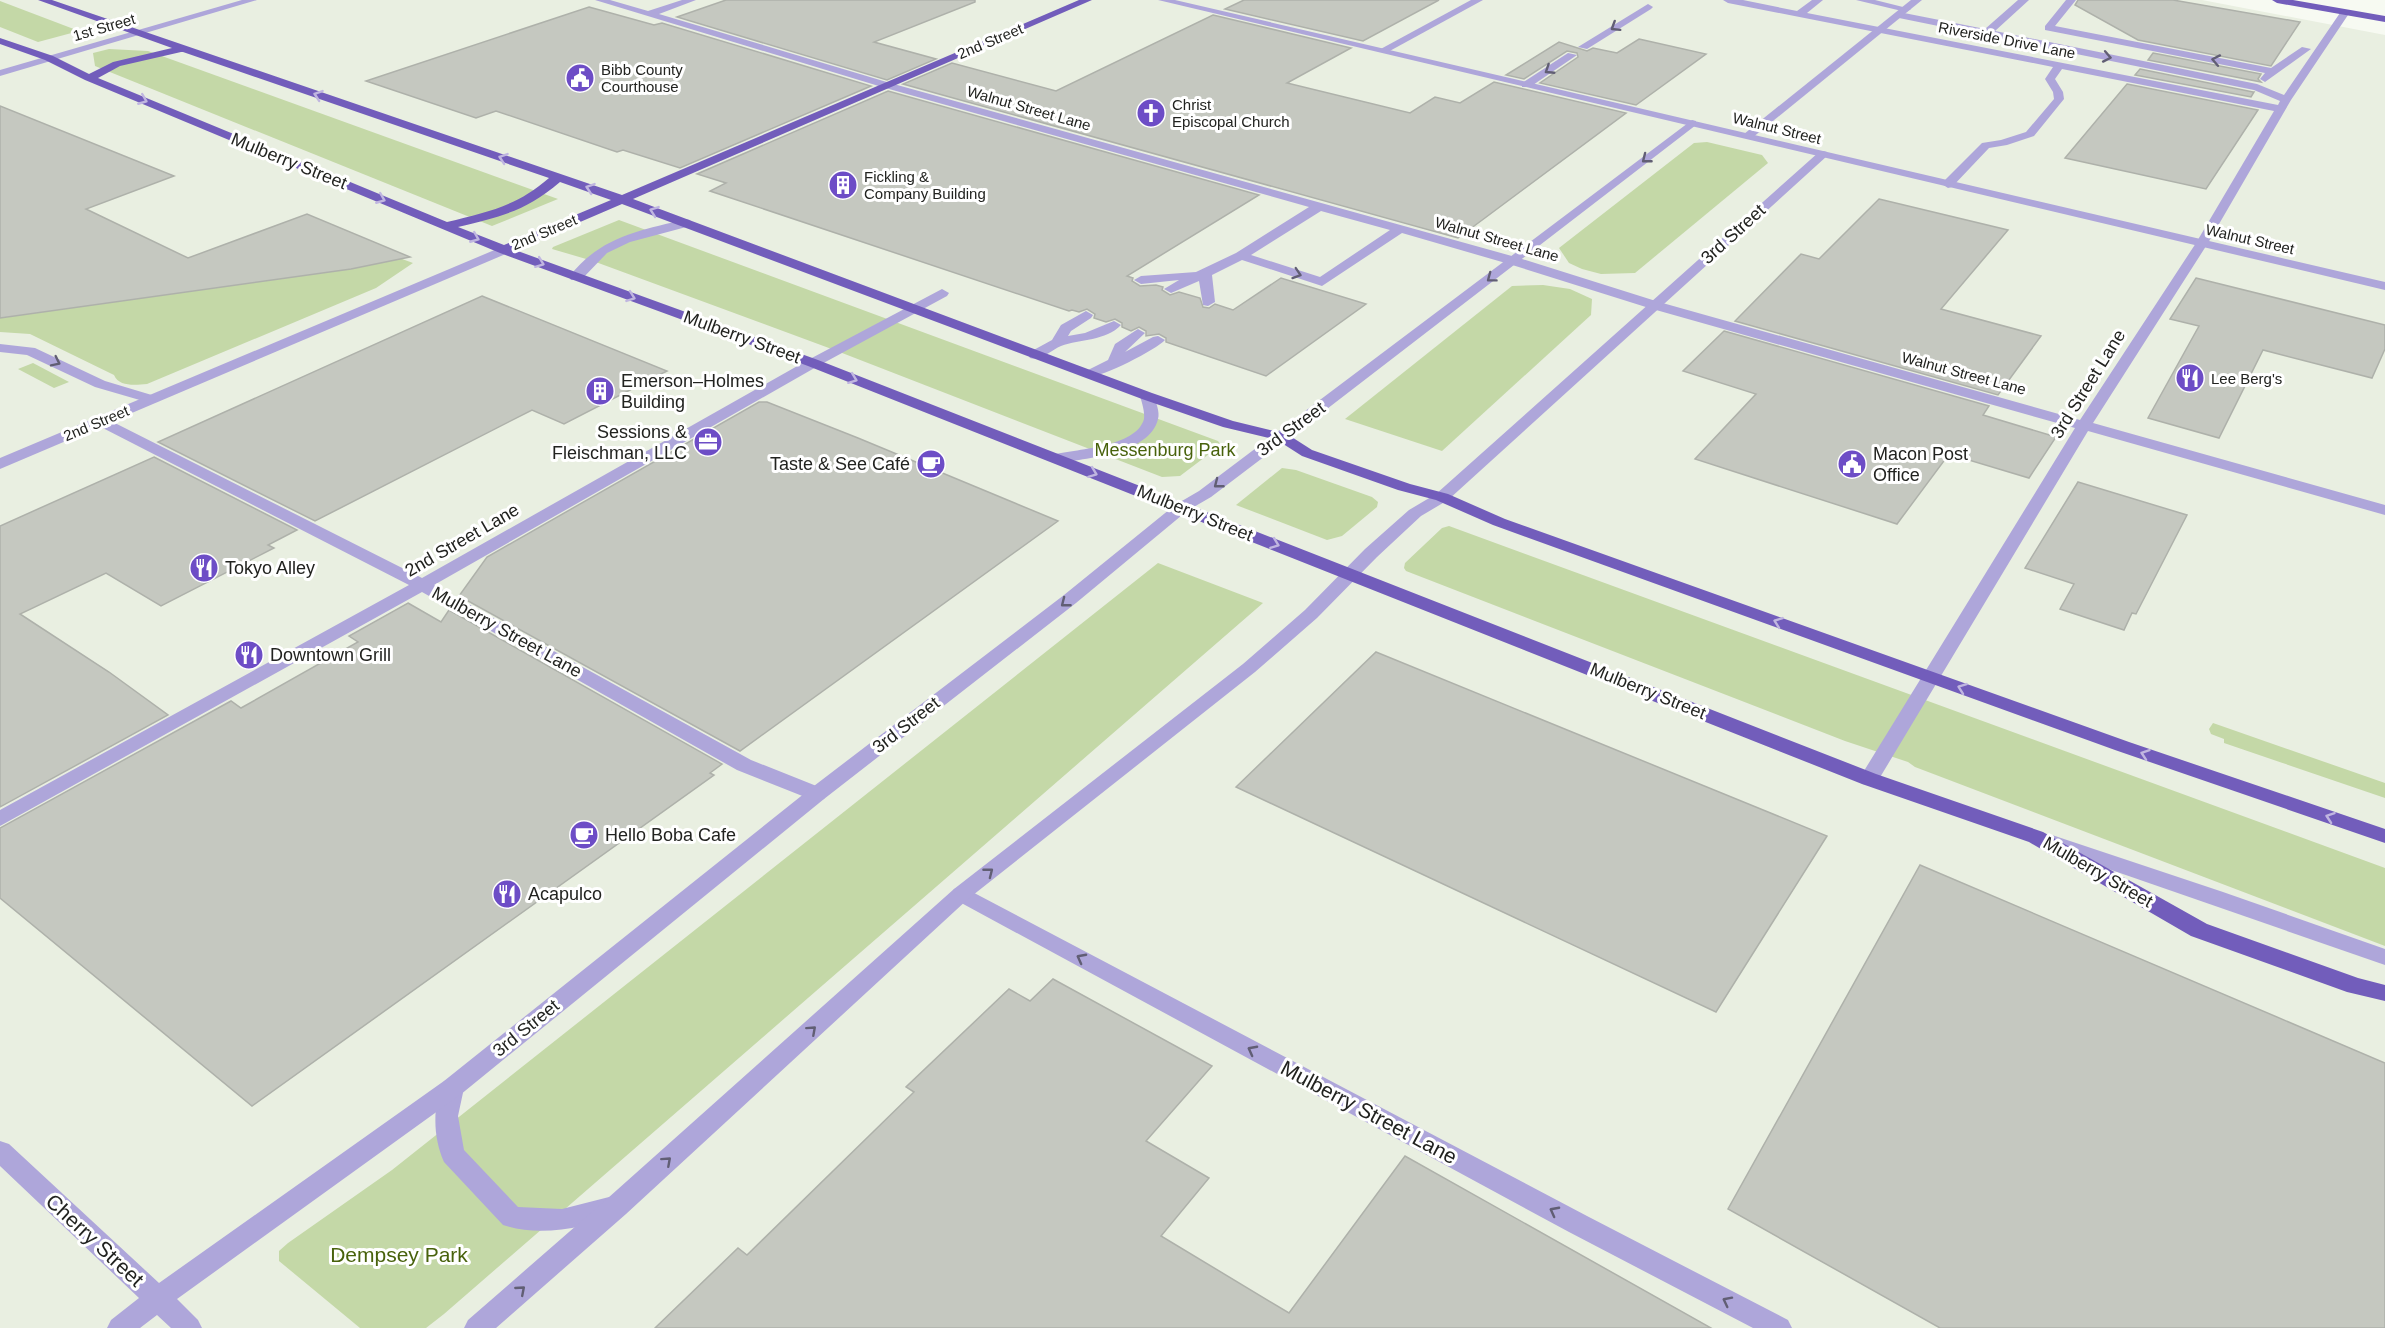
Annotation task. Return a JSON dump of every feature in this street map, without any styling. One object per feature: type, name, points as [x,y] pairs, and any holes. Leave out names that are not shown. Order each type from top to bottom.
[{"type":"main road","points":[[43,0],[621,199],[912,310],[1147,396],[1228,424],[1282,437],[1307,453],[1404,487],[1442,497],[1488,518],[2122,746],[2385,836]]},
{"type":"main road","name":"2nd Street","points":[[504,249],[1087,0]]},
{"type":"main road","points":[[2277,0],[2385,19]]},
{"type":"main road","name":"Mulberry Street","points":[[0,41],[49,58],[89,78],[504,249],[813,363],[1869,778],[2036,837],[2199,930],[2355,986],[2385,993]]},
{"type":"main road","points":[[89,78],[117,64],[183,48]]},
{"type":"main road","points":[[446,226],[509,210],[535,197],[558,177]]},
{"type":"street","name":"1st Street","points":[[0,73],[252,0]]},
{"type":"street","name":"Walnut Street Lane","points":[[600,0],[886,85],[1514,261],[1654,305],[2385,510]]},
{"type":"street","points":[[650,14],[691,0]]},
{"type":"street","name":"Walnut Street","points":[[1163,0],[2385,286]]},
{"type":"street","points":[[1382,51],[1478,0]]},
{"type":"street","name":"Riverside Drive Lane","points":[[1728,0],[2060,66],[2283,105]]},
{"type":"street","points":[[1798,14],[1818,0]]},
{"type":"street","points":[[1861,0],[1987,33],[2257,87],[2283,105]]},
{"type":"street","points":[[1748,136],[1917,0]]},
{"type":"street","points":[[1987,33],[2024,0]]},
{"type":"street","points":[[2038,28],[2071,0]]},
{"type":"street","points":[[1583,47],[1648,6]]},
{"type":"street","name":"3rd Street Lane","points":[[1869,778],[2085,424],[2202,243],[2283,105],[2345,12]]},
{"type":"street","points":[[1987,33],[2038,28],[2273,71]]},
{"type":"street","points":[[2257,87],[2273,71],[2306,49]]},
{"type":"street","points":[[1526,85],[1572,55]]},
{"type":"street","points":[[1947,184],[1986,145],[2003,143],[2030,134],[2060,99],[2050,79],[2060,66]]},
{"type":"street","name":"3rd Street","points":[[120,1328],[158,1298],[452,1088],[817,794],[1070,599],[1181,508],[1205,494],[1282,437],[1692,123]]},
{"type":"street","name":"3rd Street","points":[[477,1328],[617,1206],[961,894],[1249,668],[1311,614],[1371,553],[1415,513],[1442,497],[1823,154]]},
{"type":"street","points":[[1171,289],[1241,256],[1320,206]]},
{"type":"street","points":[[576,277],[603,250],[626,239],[686,223]]},
{"type":"street","points":[[1241,256],[1322,282],[1400,229]]},
{"type":"street","name":"2nd Street","points":[[0,464],[446,276],[504,249]]},
{"type":"street","points":[[1147,282],[1205,273]]},
{"type":"street","points":[[1193,296],[1205,273]]},
{"type":"street","points":[[1205,273],[1208,302]]},
{"type":"street","name":"2nd Street Lane","points":[[0,819],[942,293]]},
{"type":"street","points":[[1057,343],[1066,328],[1091,317]]},
{"type":"street","points":[[1035,355],[1057,343],[1089,336],[1114,325]]},
{"type":"street","points":[[1115,360],[1120,347],[1138,333]]},
{"type":"street","points":[[1091,374],[1115,360],[1139,353],[1158,340]]},
{"type":"street","points":[[0,348],[30,351],[42,355],[100,384],[150,399]]},
{"type":"street","points":[[1056,458],[1098,452],[1134,438],[1147,427],[1152,417],[1147,396]]},
{"type":"street","name":"Mulberry Street Lane","points":[[100,421],[422,585],[744,765],[817,794]]},
{"type":"street","points":[[2036,837],[2216,897],[2341,944],[2385,957]]},
{"type":"street","name":"Mulberry Street Lane","points":[[961,894],[1578,1224],[1779,1328]]},
{"type":"street","points":[[452,1088],[446,1116],[453,1155],[512,1217],[562,1220],[617,1206]]},
{"type":"street","name":"Cherry Street","points":[[0,1151],[189,1328]]},
{"type":"shaded area","points":[[0,0],[2202,0],[2385,35],[2385,1328],[0,1328]]},
{"type":"green space","points":[[0,1],[79,31],[38,42],[0,27]]},
{"type":"green space","points":[[109,49],[148,51],[558,199],[492,226],[95,66],[93,53]]},
{"type":"green space","points":[[1707,142],[1762,155],[1768,163],[1635,273],[1601,274],[1569,263],[1559,248],[1694,143]]},
{"type":"green space","name":"Messenburg Park","points":[[619,220],[1218,441],[1221,445],[1180,476],[1162,477],[837,351],[593,261],[552,249]]},
{"type":"green space","points":[[394,256],[413,263],[376,288],[147,384],[133,385],[120,382],[114,375],[30,334],[0,332],[0,318],[351,269]]},
{"type":"green space","points":[[1543,285],[1570,289],[1592,299],[1591,315],[1442,451],[1345,419],[1512,286]]},
{"type":"green space","points":[[33,363],[69,382],[54,388],[18,369]]},
{"type":"green space","points":[[1282,468],[1296,470],[1372,497],[1378,502],[1377,507],[1342,536],[1327,540],[1236,505]]},
{"type":"green space","points":[[1449,526],[2385,868],[2385,946],[1406,571],[1405,563],[1442,528]]},
{"type":"green space","name":"Dempsey Park","points":[[1158,563],[1263,603],[444,1314],[426,1328],[360,1328],[279,1261],[279,1251],[288,1243],[392,1170]]},
{"type":"green space","points":[[2213,723],[2385,783],[2385,798],[2224,743],[2224,739],[2211,734],[2209,729]]},
{"type":"building","points":[[726,0],[975,0],[975,2],[874,42],[936,59],[887,80],[677,17]]},
{"type":"building","points":[[1244,0],[1439,0],[1363,41],[1225,9]]},
{"type":"building","points":[[2078,0],[2173,0],[2300,22],[2271,66],[2138,40],[2075,5]]},
{"type":"building","name":"Bibb County Courthouse","points":[[589,7],[654,25],[662,23],[871,86],[680,168],[623,150],[617,152],[496,111],[476,118],[366,81]]},
{"type":"building","points":[[1213,15],[1351,48],[1287,83],[1410,113],[1435,97],[1460,103],[1494,82],[1626,113],[1458,238],[903,84],[952,63],[1056,91]]},
{"type":"building","points":[[1639,39],[1706,54],[1636,105],[1540,83],[1578,57],[1577,53],[1567,51],[1524,79],[1506,75],[1559,42],[1587,51],[1593,48],[1617,53]]},
{"type":"building","points":[[2153,53],[2261,74],[2258,79],[2261,82],[2148,60]]},
{"type":"building","points":[[2140,69],[2254,92],[2251,97],[2135,75]]},
{"type":"building","points":[[2127,84],[2258,110],[2206,189],[2065,158]]},
{"type":"building","points":[[888,91],[1259,195],[1127,276],[1133,278],[1132,281],[1140,286],[1156,285],[1163,287],[1162,290],[1170,295],[1179,292],[1200,298],[1203,307],[1209,308],[1215,304],[1233,310],[1281,278],[1366,304],[1266,376],[1166,342],[1166,338],[1159,334],[1146,336],[1146,331],[1139,327],[1131,331],[1122,327],[1122,323],[1115,319],[1106,322],[1094,318],[1095,314],[1087,309],[1079,312],[1069,311],[710,191],[726,183],[697,174]]},
{"type":"building","points":[[0,106],[174,176],[86,209],[188,258],[307,214],[410,257],[351,269],[0,318]]},
{"type":"building","points":[[1879,199],[2008,230],[1941,309],[2041,336],[1998,395],[1735,321],[1801,254],[1819,259]]},
{"type":"building","points":[[2196,278],[2385,325],[2385,349],[2372,378],[2263,350],[2219,438],[2148,418],[2199,326],[2170,319]]},
{"type":"building","points":[[482,296],[667,371],[564,424],[532,410],[315,521],[158,442]]},
{"type":"building","points":[[1724,331],[1989,406],[1983,415],[2056,437],[2029,478],[1949,454],[1897,524],[1695,459],[1756,394],[1683,371]]},
{"type":"building","points":[[759,402],[767,402],[858,438],[1058,521],[740,751],[459,596],[487,557]]},
{"type":"building","points":[[154,457],[297,530],[268,545],[274,548],[161,606],[106,573],[20,614],[109,672],[168,715],[0,807],[0,526]]},
{"type":"building","points":[[2078,482],[2187,515],[2136,614],[2132,613],[2124,630],[2060,609],[2074,584],[2025,568]]},
{"type":"building","points":[[408,603],[441,622],[449,610],[722,764],[710,773],[714,775],[252,1106],[0,898],[0,828],[231,701],[241,708],[358,642],[349,636]]},
{"type":"building","points":[[1376,652],[1827,836],[1716,1012],[1236,787]]},
{"type":"building","points":[[1920,865],[2385,1063],[2385,1328],[1940,1328],[1728,1209]]},
{"type":"building","points":[[1053,979],[1212,1066],[1146,1141],[1209,1178],[1161,1236],[1289,1313],[1405,1156],[1711,1328],[655,1328],[738,1248],[747,1255],[914,1092],[906,1087],[1009,989],[1030,1001]]},
{"type":"place","name":"Bibb County Courthouse","points":[[580,78]]},
{"type":"place","name":"Christ Episcopal Church","points":[[1151,113]]},
{"type":"place","name":"Fickling & Company Building","points":[[843,185]]},
{"type":"place","name":"Lee Berg's","points":[[2190,378]]},
{"type":"place","name":"Emerson–Holmes Building","points":[[600,391]]},
{"type":"place","name":"Sessions & Fleischman, LLC","points":[[708,442]]},
{"type":"place","name":"Taste & See Café","points":[[931,464]]},
{"type":"place","name":"Macon Post Office","points":[[1852,464]]},
{"type":"place","name":"Tokyo Alley","points":[[204,568]]},
{"type":"place","name":"Downtown Grill","points":[[249,655]]},
{"type":"place","name":"Hello Boba Cafe","points":[[584,835]]},
{"type":"place","name":"Acapulco","points":[[507,894]]}]
